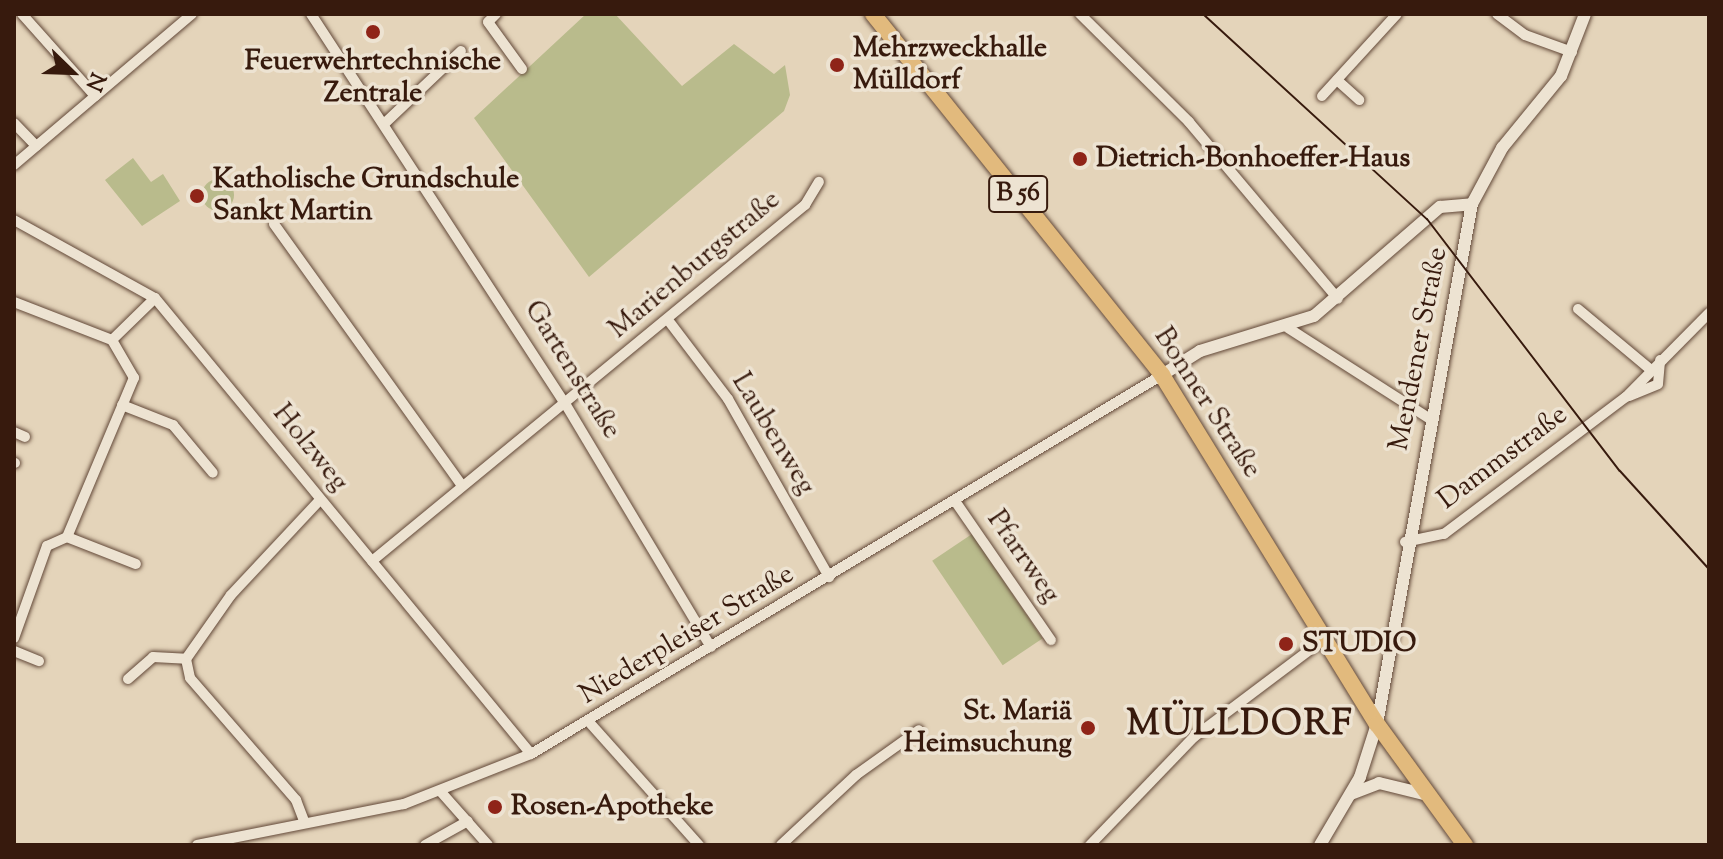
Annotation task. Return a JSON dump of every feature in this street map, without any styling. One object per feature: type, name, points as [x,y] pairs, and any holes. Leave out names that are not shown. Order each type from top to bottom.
[{"type":"main road","name":"Bonner Straße","points":[[873,14],[1162,375],[1377,724],[1465,845]]},
{"type":"street","points":[[22,14],[95,96]]},
{"type":"street","points":[[14,165],[191,14]]},
{"type":"street","name":"Gartenstraße","points":[[311,14],[566,405],[711,647]]},
{"type":"street","points":[[496,14],[488,22],[522,69]]},
{"type":"street","points":[[1080,14],[1189,122],[1338,299]]},
{"type":"street","points":[[1322,96],[1397,14]]},
{"type":"street","points":[[1497,14],[1525,35],[1572,52]]},
{"type":"street","name":"Mendener Straße","points":[[1320,845],[1351,794],[1377,724],[1405,542],[1472,204],[1502,148],[1572,52],[1585,14]]},
{"type":"street","points":[[384,124],[461,51]]},
{"type":"street","points":[[1337,80],[1359,100]]},
{"type":"street","points":[[14,123],[36,146]]},
{"type":"street","name":"Marienburgstraße","points":[[372,561],[566,405],[805,205],[819,182]]},
{"type":"street","points":[[1162,375],[1200,351],[1288,328],[1338,299],[1440,207],[1472,204]]},
{"type":"street","name":"Holzweg","points":[[14,220],[155,298],[531,754]]},
{"type":"street","points":[[274,224],[462,486]]},
{"type":"street","points":[[112,340],[155,298]]},
{"type":"street","points":[[14,302],[112,340],[134,372],[67,537],[47,546],[14,638]]},
{"type":"street","points":[[1578,309],[1651,370]]},
{"type":"street","name":"Dammstraße","points":[[1405,542],[1444,534],[1626,397],[1660,358],[1709,313]]},
{"type":"street","name":"Laubenweg","points":[[668,320],[728,399],[829,577]]},
{"type":"street","points":[[1288,328],[1429,418]]},
{"type":"street","name":"Dammstraße","points":[[1626,397],[1658,384],[1660,358]]},
{"type":"street","name":"Niederpleiser Straße","points":[[197,845],[441,792],[531,754],[589,722],[1162,375]]},
{"type":"street","points":[[122,405],[173,425],[213,473]]},
{"type":"street","points":[[14,432],[25,437]]},
{"type":"street","points":[[304,821],[296,800],[190,678],[186,659],[231,595],[320,500]]},
{"type":"street","name":"Pfarrweg","points":[[955,501],[1051,640]]},
{"type":"street","points":[[67,537],[136,564]]},
{"type":"street","points":[[1090,845],[1194,737],[1324,639]]},
{"type":"street","points":[[14,651],[39,661]]},
{"type":"street","points":[[128,679],[153,657],[186,659]]},
{"type":"street","points":[[589,722],[699,845]]},
{"type":"street","points":[[781,845],[856,775],[919,730]]},
{"type":"street","points":[[1351,794],[1379,783],[1428,795]]},
{"type":"street","points":[[441,792],[488,845]]},
{"type":"street","points":[[425,845],[468,821]]},
{"type":"green space","points":[[586,14],[615,14],[682,86],[734,44],[774,74],[785,65],[790,95],[784,111],[589,277],[474,118]]},
{"type":"green space","points":[[133,158],[151,182],[163,174],[180,201],[142,226],[105,180]]},
{"type":"green space","points":[[218,179],[230,183],[234,195],[230,207],[218,211],[206,207],[202,195],[206,183]]},
{"type":"green space","points":[[972,534],[1042,638],[1003,665],[932,561]]},
{"type":"tram line","points":[[1203,14],[1427,219],[1620,471],[1709,569]]},
{"type":"place","name":"Feuerwehrtechnische Zentrale","points":[[373,32]]},
{"type":"place","name":"Mehrzweckhalle Mülldorf","points":[[837,65]]},
{"type":"place","name":"Dietrich-Bonhoeffer-Haus","points":[[1080,159]]},
{"type":"place","name":"Katholische Grundschule Sankt Martin","points":[[197,196]]},
{"type":"place","name":"STUDIO","points":[[1286,644]]},
{"type":"place","name":"St. Mariä Heimsuchung","points":[[1088,728]]},
{"type":"place","name":"Rosen-Apotheke","points":[[495,807]]},
{"type":"district","name":"MÜLLDORF","points":[[1240,726]]}]
